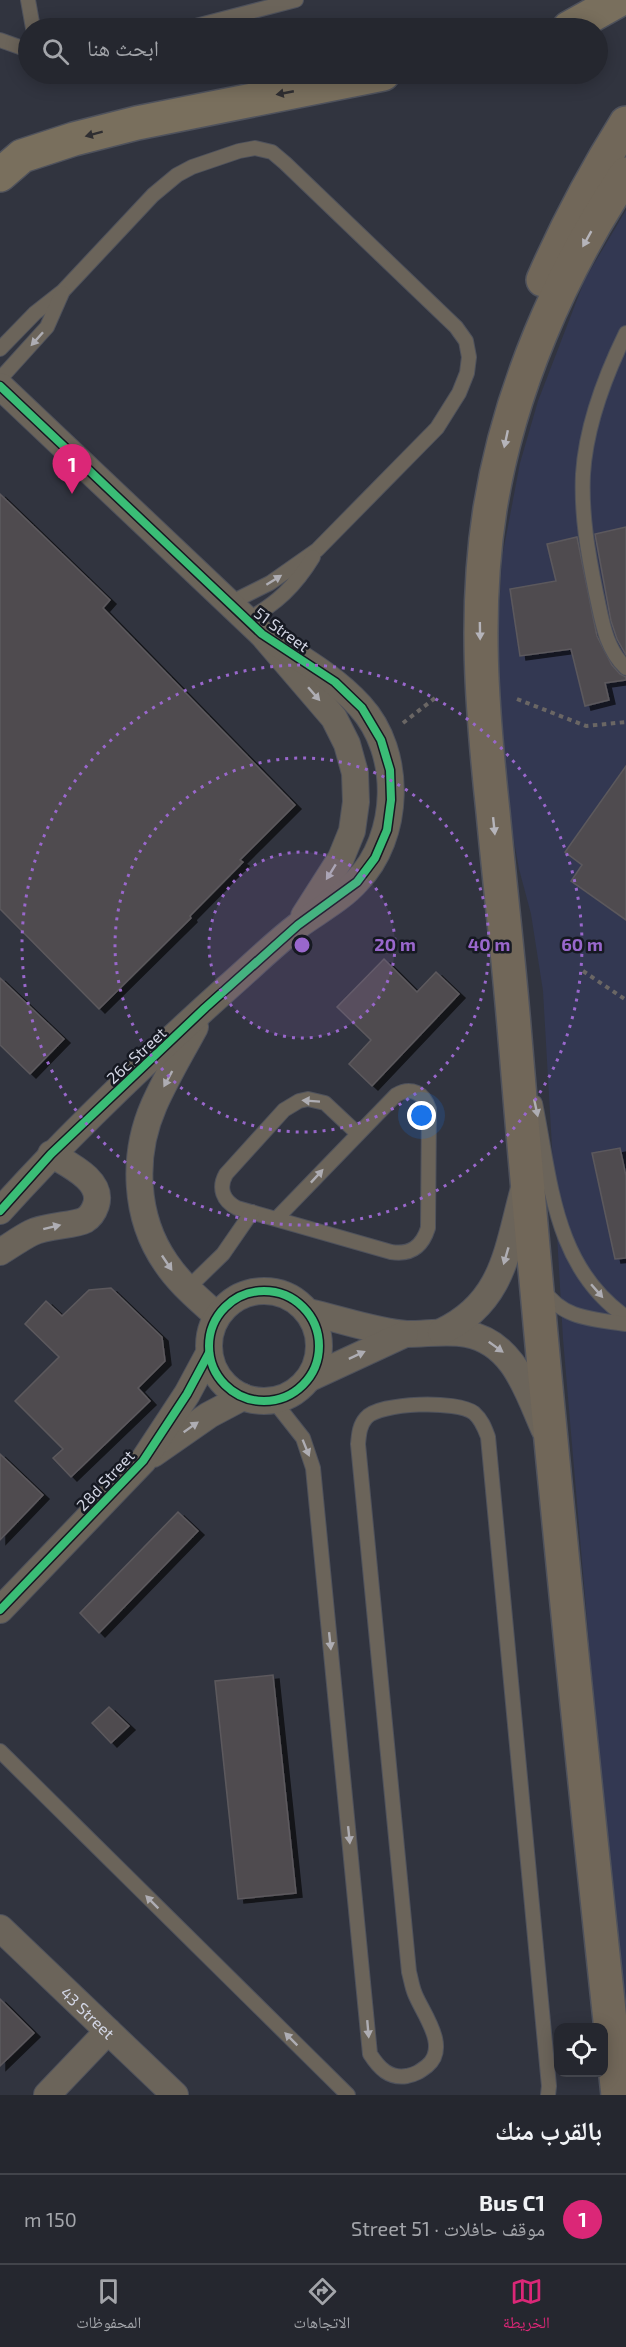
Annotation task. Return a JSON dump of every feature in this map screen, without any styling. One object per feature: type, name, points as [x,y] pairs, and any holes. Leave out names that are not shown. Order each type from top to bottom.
[{"type":"main road","points":[[587,18],[620,0]]},
{"type":"main road","points":[[8,164],[74,139],[137,123],[333,84]]},
{"type":"main road","points":[[618,2095],[550,1443],[514,1032],[482,710],[480,609],[490,508],[513,407],[558,295],[612,179],[626,123]]},
{"type":"street","name":"51 Street","points":[[0,386],[245,619],[334,718],[347,744],[355,772],[356,802],[352,831],[341,858],[298,926]]},
{"type":"street","name":"51 Street","points":[[245,619],[335,682],[362,708],[381,740],[390,770],[392,800],[387,830],[375,858],[357,882],[298,926]]},
{"type":"street","name":"26c Street","points":[[0,1211],[51,1154],[205,1008],[298,926]]},
{"type":"street","points":[[205,1008],[154,1104],[145,1130],[140,1158],[140,1185],[144,1213],[153,1239],[166,1263],[187,1289],[217,1316]]},
{"type":"street","points":[[0,1252],[32,1233],[52,1226],[85,1220],[93,1212],[97,1202],[95,1190],[87,1178],[51,1154]]},
{"type":"street","points":[[441,1332],[470,1315],[491,1291],[503,1266],[526,1180]]},
{"type":"street","points":[[310,1378],[320,1352],[316,1324],[308,1311],[295,1299],[279,1292],[262,1290],[244,1294],[229,1302],[217,1316],[210,1334],[209,1353],[217,1375],[233,1391],[243,1397],[258,1401],[273,1400],[293,1394],[310,1378],[405,1334]]},
{"type":"street","points":[[308,1311],[405,1334],[441,1332],[466,1334],[483,1339],[499,1348],[512,1360],[550,1443]]},
{"type":"street","name":"28d Street","points":[[0,1610],[143,1461],[187,1394],[209,1353]]},
{"type":"street","name":"28d Street","points":[[143,1461],[210,1415],[243,1397]]},
{"type":"street","name":"43 Street","points":[[0,1928],[175,2095]]},
{"type":"street","points":[[47,2095],[108,2031]]},
{"type":"lane","points":[[28,0],[31,18]]},
{"type":"lane","points":[[227,18],[296,0]]},
{"type":"lane","points":[[0,40],[18,46]]},
{"type":"lane","points":[[0,349],[35,313],[63,291],[164,184],[192,167],[255,148],[272,152],[285,163],[456,327],[466,341],[469,357],[467,374],[459,393],[437,428],[317,550],[270,583],[245,619]]},
{"type":"lane","points":[[0,379],[47,327],[63,291]]},
{"type":"lane","points":[[626,333],[607,376],[592,424],[583,473],[583,514],[587,549],[604,631],[611,651],[626,668]]},
{"type":"lane","points":[[245,619],[262,612],[284,595],[303,574],[317,550]]},
{"type":"lane","points":[[514,1032],[532,1088],[563,1233],[584,1276],[599,1294],[626,1317]]},
{"type":"lane","points":[[276,1219],[357,1133],[401,1092],[415,1092],[427,1102],[429,1109],[428,1228],[419,1246],[410,1252],[391,1252],[237,1208],[225,1199],[221,1185],[223,1179],[291,1105],[308,1099],[325,1103],[357,1133]]},
{"type":"lane","points":[[187,1289],[223,1254],[252,1212]]},
{"type":"lane","points":[[535,1277],[549,1298],[562,1310],[582,1318],[626,1324]]},
{"type":"lane","points":[[273,1400],[303,1438],[313,1468],[370,2054],[381,2070],[398,2077],[416,2074],[430,2063],[436,2045],[432,2027],[414,1992],[409,1972],[359,1456],[359,1430],[366,1417],[378,1409],[445,1404],[460,1406],[473,1412],[483,1424],[488,1437],[548,2074],[548,2095]]},
{"type":"lane","points":[[0,1751],[348,2095]]},
{"type":"path","points":[[381,740],[435,698]]},
{"type":"path","points":[[517,699],[586,726],[626,722]]},
{"type":"path","points":[[583,971],[626,1000]]},
{"type":"shaded area","points":[[626,210],[626,2008],[606,1843],[563,1339],[543,991],[531,914],[519,869],[509,814],[502,758],[497,646],[502,557],[520,463],[538,401],[585,279]]},
{"type":"building","points":[[0,494],[110,600],[103,608],[295,805],[240,860],[243,862],[190,916],[191,918],[99,1009],[0,909]]},
{"type":"building","points":[[626,527],[626,655],[611,621],[595,534]]},
{"type":"building","points":[[577,537],[597,636],[612,665],[626,677],[626,680],[605,683],[609,700],[585,706],[571,649],[520,656],[510,589],[556,581],[547,544]]},
{"type":"building","points":[[626,766],[626,920],[571,881],[582,865],[565,852]]},
{"type":"building","points":[[384,959],[417,992],[436,972],[459,994],[372,1086],[349,1064],[371,1040],[337,1007]]},
{"type":"building","points":[[0,978],[64,1039],[30,1074],[0,1045]]},
{"type":"building","points":[[620,1148],[626,1176],[626,1258],[615,1259],[592,1153]]},
{"type":"building","points":[[111,1288],[162,1337],[165,1361],[138,1388],[150,1401],[71,1477],[53,1458],[63,1449],[15,1401],[59,1357],[25,1324],[46,1301],[62,1316],[89,1290]]},
{"type":"building","points":[[0,1454],[43,1495],[0,1540]]},
{"type":"building","points":[[178,1512],[198,1531],[99,1633],[80,1613]]},
{"type":"building","points":[[273,1675],[296,1893],[238,1899],[215,1681]]},
{"type":"building","points":[[109,1707],[129,1726],[111,1743],[92,1723]]},
{"type":"building","points":[[0,1999],[34,2033],[0,2066]]},
{"type":"cycle path","points":[[0,386],[262,634],[335,682],[362,708],[381,740],[390,770],[391,800],[387,830],[375,858],[357,882],[298,925],[205,1008],[51,1154],[0,1211]]},
{"type":"cycle path","points":[[264,1291],[285,1295],[303,1307],[315,1325],[319,1346],[315,1367],[303,1385],[285,1397],[264,1401],[243,1397],[225,1385],[213,1367],[209,1346],[213,1325],[225,1307],[243,1295],[264,1291]]},
{"type":"cycle path","points":[[0,1610],[143,1461],[187,1394],[209,1353]]},
{"type":"place","name":"Bus C1","points":[[72,494]]}]
